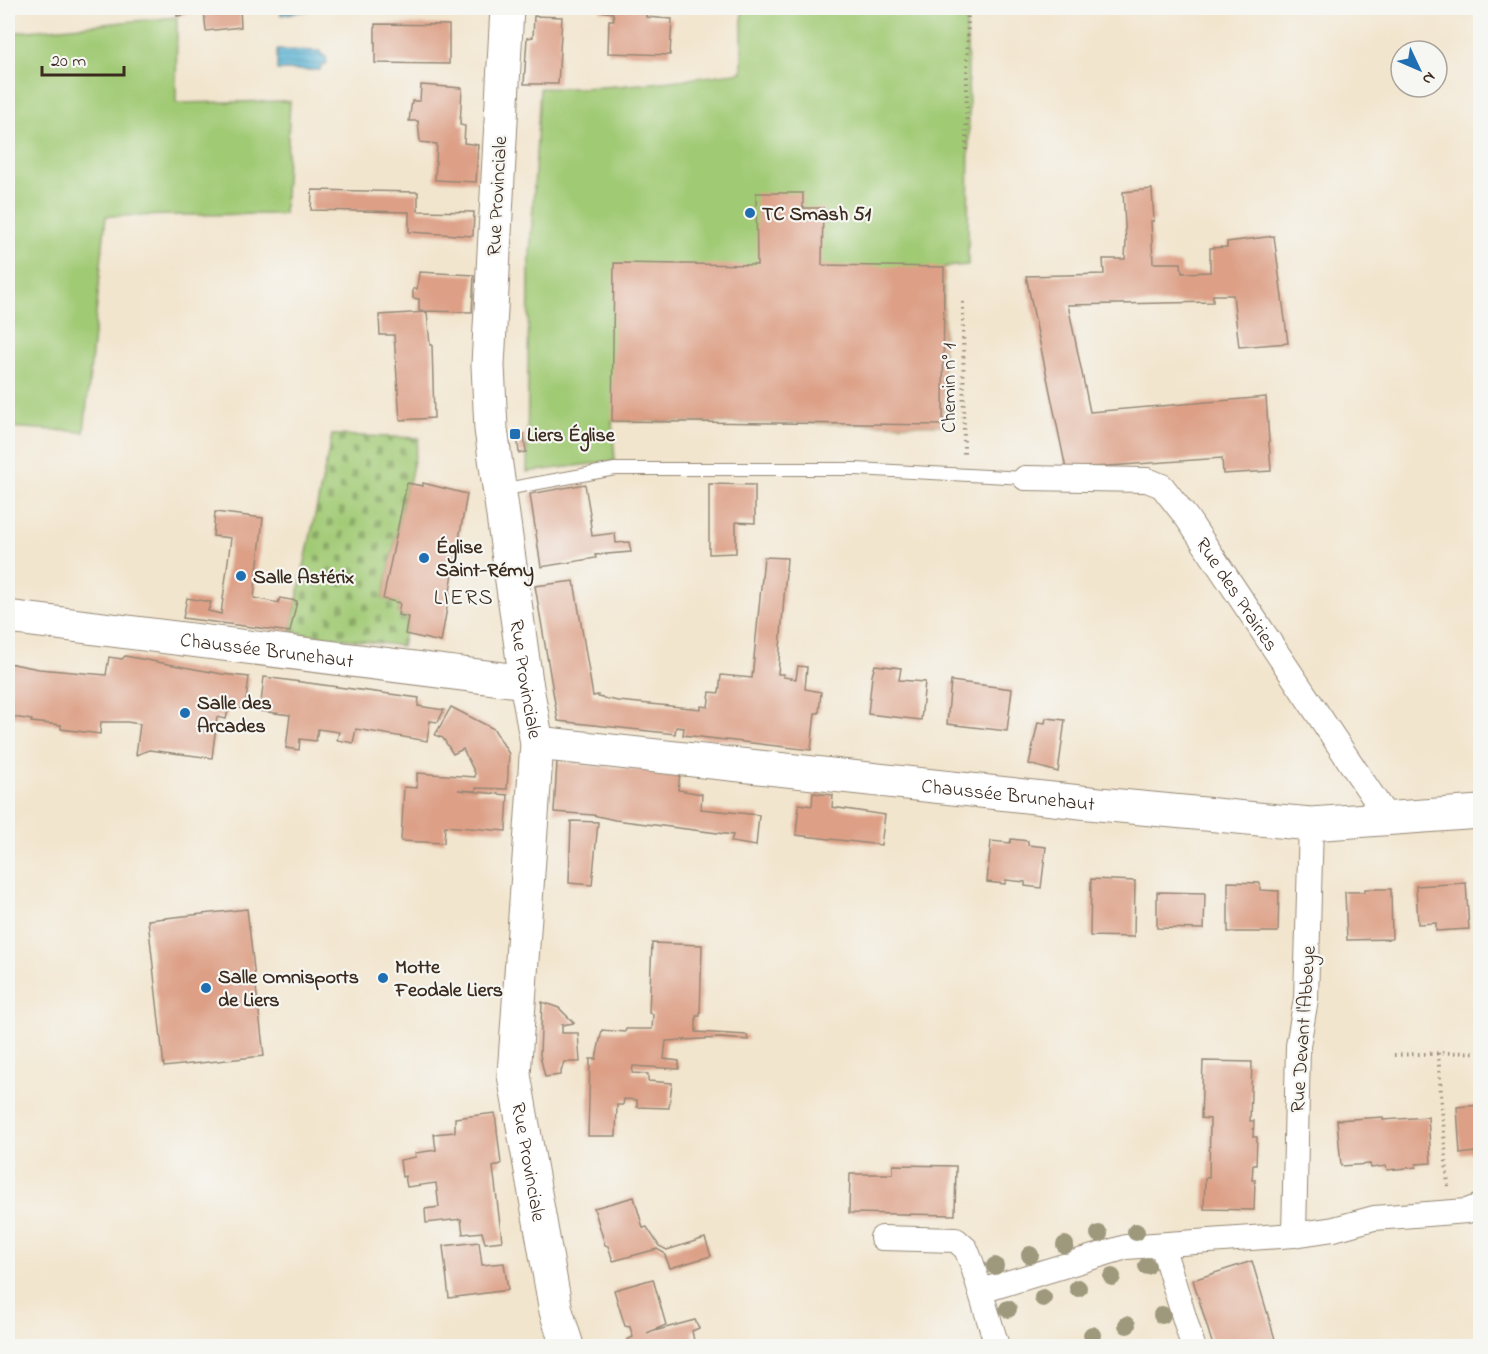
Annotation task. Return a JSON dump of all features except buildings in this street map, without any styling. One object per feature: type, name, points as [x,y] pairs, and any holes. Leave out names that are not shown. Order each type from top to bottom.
[{"type":"street","name":"Rue Provinciale","points":[[507,8],[488,365],[491,429],[526,682],[537,743],[513,1075],[556,1311],[567,1347]]},
{"type":"street","name":"Rue des Prairies","points":[[1025,478],[1147,480],[1162,486],[1216,561],[1388,819]]},
{"type":"street","name":"Chaussée Brunehaut","points":[[8,617],[526,682]]},
{"type":"street","name":"Chaussée Brunehaut","points":[[537,743],[1099,804],[1311,824],[1480,812]]},
{"type":"street","name":"Rue Devant l'Abbeye","points":[[1294,1235],[1298,1046],[1306,999],[1311,824]]},
{"type":"street","points":[[981,1291],[1126,1247],[1294,1235],[1334,1229],[1374,1218],[1467,1211],[1480,1206]]},
{"type":"street","points":[[882,1238],[957,1240],[966,1249],[997,1347]]},
{"type":"street","points":[[1162,1245],[1193,1347]]},
{"type":"lane","points":[[499,490],[615,469],[856,469],[1025,478]]},
{"type":"path","points":[[966,150],[968,8]]},
{"type":"path","name":"Chemin n° 1","points":[[963,302],[964,474]]},
{"type":"path","points":[[1394,1055],[1480,1052]]},
{"type":"path","points":[[1438,1053],[1449,1213]]},
{"type":"green space","name":"TC Smash 51","points":[[742,8],[966,8],[969,112],[968,265],[944,267],[943,425],[612,421],[615,461],[527,472],[529,272],[540,88],[616,86],[742,72]]},
{"type":"green space","points":[[177,17],[176,103],[290,101],[284,214],[106,216],[84,432],[8,427],[8,33]]},
{"type":"green space","points":[[332,435],[419,438],[409,483],[407,483],[383,599],[400,603],[398,614],[408,617],[402,646],[290,632]]},
{"type":"water","points":[[280,8],[310,8],[310,10],[281,15]]},
{"type":"water","points":[[277,50],[321,51],[327,63],[320,70],[277,70]]},
{"type":"place","name":"TC Smash 51","points":[[750,213]]},
{"type":"place","name":"Liers Église","points":[[515,434]]},
{"type":"place","name":"Église Saint-Rémy","points":[[424,558]]},
{"type":"place","name":"Salle Astérix","points":[[241,576]]},
{"type":"place","name":"Salle des Arcades","points":[[185,713]]},
{"type":"place","name":"Motte Feodale Liers","points":[[383,978]]},
{"type":"place","name":"Salle Omnisports de Liers","points":[[206,988]]},
{"type":"district","name":"LIERS","points":[[464,596]]}]
